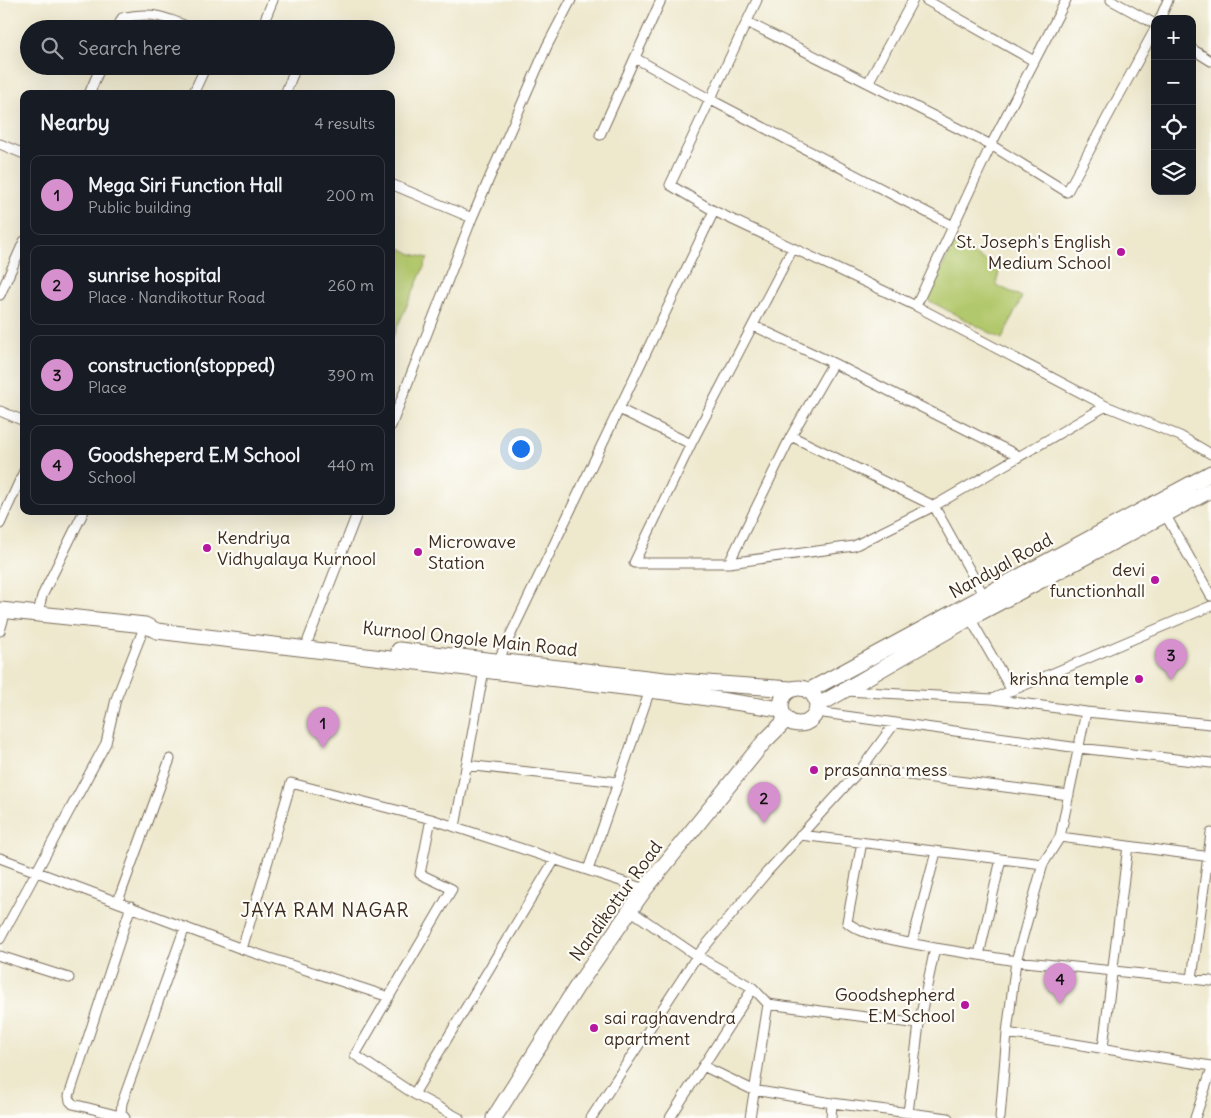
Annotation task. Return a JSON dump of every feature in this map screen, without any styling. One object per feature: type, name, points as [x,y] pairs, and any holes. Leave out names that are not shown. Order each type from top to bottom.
[{"type":"main road","name":"Nandyal Road","points":[[808,691],[1211,473]]},
{"type":"main road","name":"Nandyal Road","points":[[817,709],[970,618],[1211,490]]},
{"type":"main road","name":"Kurnool Ongole Main Road","points":[[3,610],[145,625],[157,631],[650,690],[783,715]]},
{"type":"main road","name":"Kurnool Ongole Main Road","points":[[145,625],[156,622],[665,680],[791,690]]},
{"type":"main road","points":[[797,688],[808,691],[816,700],[817,709],[809,722],[803,724],[791,723],[783,715],[782,698],[791,690],[797,688]]},
{"type":"main road","name":"Nandikottur Road","points":[[494,1118],[576,988],[645,889],[763,743],[783,715]]},
{"type":"street","points":[[265,20],[273,0]]},
{"type":"street","points":[[395,416],[472,218],[547,46],[571,0]]},
{"type":"street","points":[[600,135],[661,0]]},
{"type":"street","points":[[758,0],[670,185],[714,211],[916,306],[1106,406],[1180,436],[1211,454]]},
{"type":"street","points":[[868,83],[914,0]]},
{"type":"street","points":[[926,0],[1034,62]]},
{"type":"street","points":[[916,306],[991,145],[1066,0]]},
{"type":"street","points":[[1111,0],[1151,22]]},
{"type":"street","points":[[1162,15],[1168,0]]},
{"type":"street","points":[[121,20],[122,18],[140,13],[173,20]]},
{"type":"street","points":[[747,22],[991,145],[1067,192],[1151,36]]},
{"type":"street","points":[[1196,52],[1211,61]]},
{"type":"street","points":[[635,58],[711,100],[953,226]]},
{"type":"street","points":[[91,90],[97,75]]},
{"type":"street","points":[[195,90],[202,75]]},
{"type":"street","points":[[287,90],[293,75]]},
{"type":"street","points":[[0,144],[20,152]]},
{"type":"street","points":[[395,186],[472,218]]},
{"type":"street","points":[[498,661],[714,211]]},
{"type":"street","points":[[793,248],[691,444],[634,563],[729,563],[854,546],[934,506],[1106,406]]},
{"type":"street","points":[[0,295],[20,252]]},
{"type":"street","points":[[754,326],[833,363],[1019,456]]},
{"type":"street","points":[[729,563],[792,436],[833,363]]},
{"type":"street","points":[[619,409],[691,444]]},
{"type":"street","points":[[0,410],[20,419]]},
{"type":"street","points":[[792,436],[934,506],[984,596]]},
{"type":"street","points":[[0,524],[20,480]]},
{"type":"street","points":[[1166,514],[1211,596]]},
{"type":"street","points":[[38,613],[42,596],[82,515]]},
{"type":"street","points":[[308,640],[356,515]]},
{"type":"street","points":[[992,699],[1211,606]]},
{"type":"street","points":[[0,631],[3,610]]},
{"type":"street","points":[[970,618],[1012,691]]},
{"type":"street","points":[[0,939],[106,743],[116,700],[145,625]]},
{"type":"street","points":[[455,827],[484,670]]},
{"type":"street","points":[[588,870],[650,690]]},
{"type":"street","points":[[846,691],[992,699],[1086,712],[1211,724]]},
{"type":"street","points":[[817,709],[895,723],[1079,748],[1211,763]]},
{"type":"street","points":[[1000,1118],[1007,1033],[1016,961],[1043,864],[1060,837],[1086,712]]},
{"type":"street","points":[[591,1118],[697,956],[800,835],[862,769],[895,723]]},
{"type":"street","points":[[118,901],[170,759]]},
{"type":"street","points":[[466,765],[618,782]]},
{"type":"street","points":[[862,769],[1069,795]]},
{"type":"street","points":[[242,948],[291,783],[431,819],[645,889]]},
{"type":"street","points":[[431,819],[420,874],[452,889],[354,1055],[414,1094],[460,1118]]},
{"type":"street","points":[[1192,979],[1211,832]]},
{"type":"street","points":[[800,835],[1043,864]]},
{"type":"street","points":[[1060,837],[1209,857]]},
{"type":"street","points":[[862,842],[846,922],[853,928],[935,948],[1016,961],[1211,981]]},
{"type":"street","points":[[1102,1047],[1128,846]]},
{"type":"street","points":[[912,943],[936,852]]},
{"type":"street","points":[[0,858],[37,870],[242,948],[389,998]]},
{"type":"street","points":[[414,1094],[555,859]]},
{"type":"street","points":[[979,955],[1001,859]]},
{"type":"street","points":[[125,1117],[78,1106],[70,1101],[69,1096],[130,906]]},
{"type":"street","points":[[630,910],[697,956],[753,988],[768,1004],[919,1024]]},
{"type":"street","points":[[125,1117],[121,1113],[122,1103],[185,927]]},
{"type":"street","points":[[908,1113],[919,1024],[935,948]]},
{"type":"street","points":[[0,956],[69,978]]},
{"type":"street","points":[[670,1118],[753,988]]},
{"type":"street","points":[[750,1118],[768,1004]]},
{"type":"street","points":[[1007,1033],[1211,1066]]},
{"type":"street","points":[[703,1066],[753,1090],[832,1103],[948,1118]]},
{"type":"street","points":[[1195,1118],[1211,1071]]},
{"type":"street","points":[[831,1118],[832,1103]]},
{"type":"green space","points":[[954,244],[1000,268],[996,285],[1022,297],[1002,339],[926,299]]},
{"type":"green space","points":[[395,245],[412,254],[428,258],[395,332]]},
{"type":"place","name":"St. Joseph's English Medium School","points":[[1121,252]]},
{"type":"place","name":"Kendriya Vidhyalaya Kurnool","points":[[207,548]]},
{"type":"place","name":"Microwave Station","points":[[418,552]]},
{"type":"place","name":"devi functionhall","points":[[1155,580]]},
{"type":"place","name":"krishna temple","points":[[1139,679]]},
{"type":"place","name":"construction(stopped)","points":[[1171,680]]},
{"type":"place","name":"Mega Siri Function Hall","points":[[323,748]]},
{"type":"place","name":"prasanna mess","points":[[814,770]]},
{"type":"place","name":"sunrise hospital","points":[[764,823]]},
{"type":"place","name":"Goodsheperd E.M School","points":[[1060,1004]]},
{"type":"place","name":"Goodshepherd E.M School","points":[[965,1005]]},
{"type":"place","name":"sai raghavendra apartment","points":[[594,1028]]},
{"type":"district","name":"JAYA RAM NAGAR","points":[[325,910]]}]
